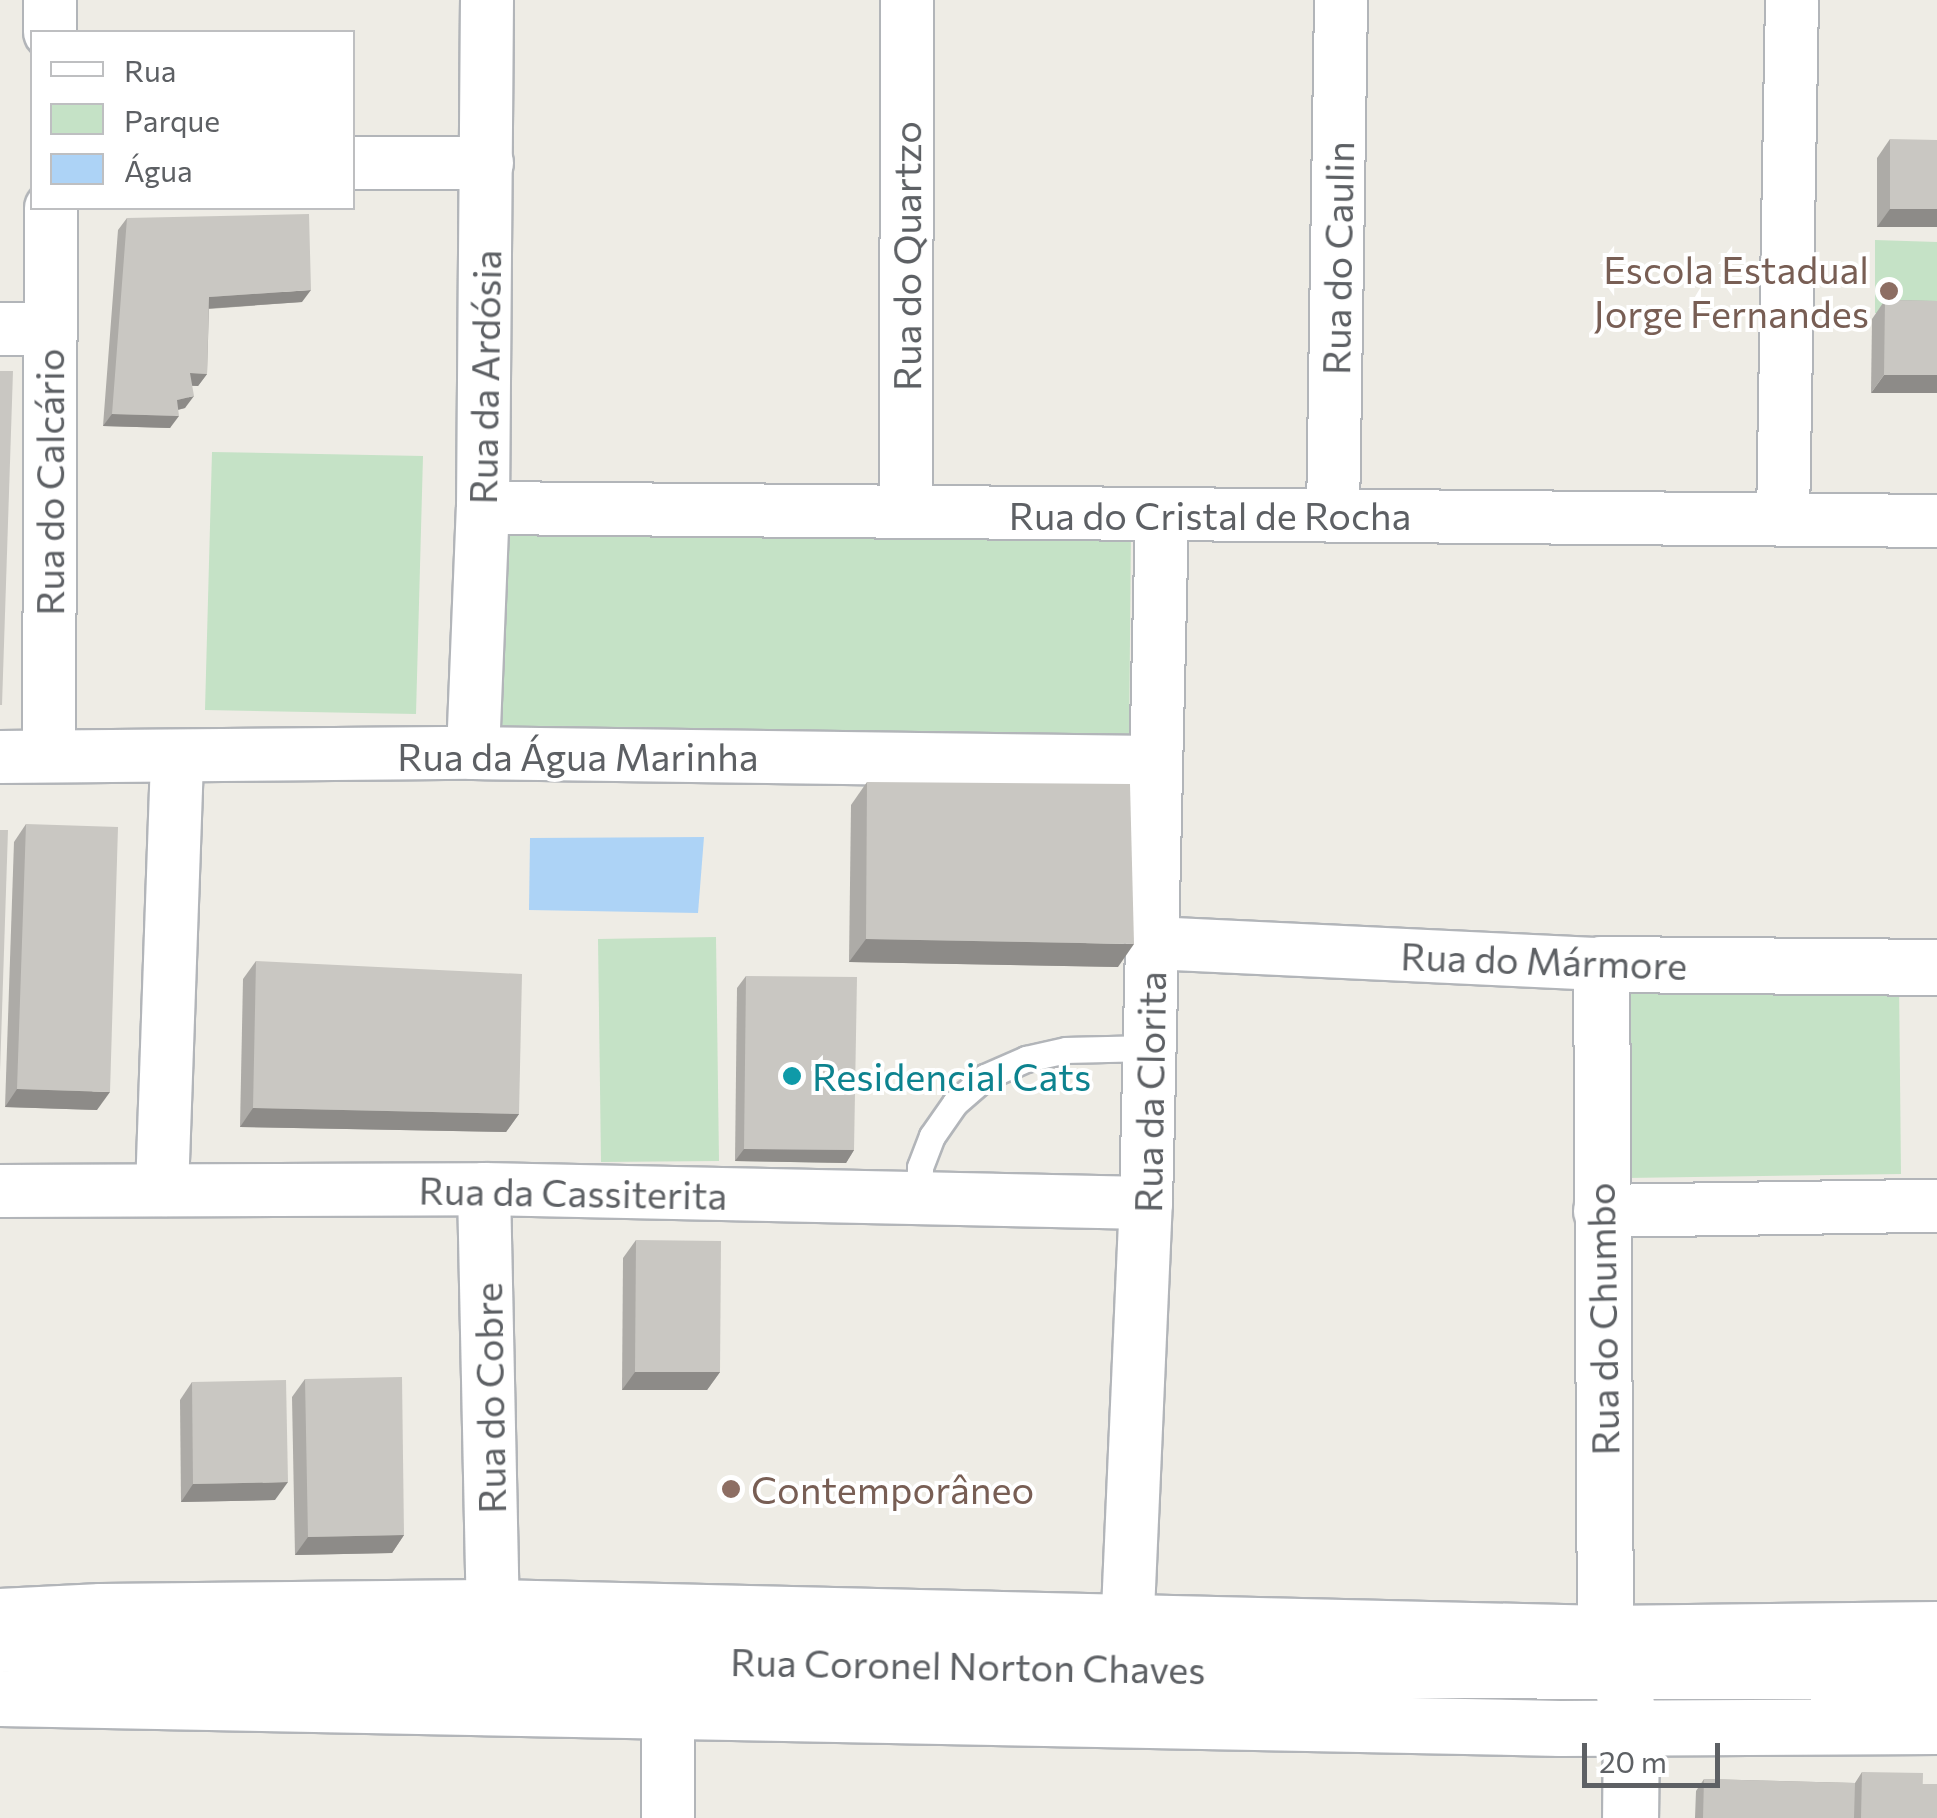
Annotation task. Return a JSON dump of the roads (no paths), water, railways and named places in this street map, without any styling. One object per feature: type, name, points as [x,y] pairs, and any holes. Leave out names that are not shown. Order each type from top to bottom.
[{"type":"main road","name":"Rua do Mármore","points":[[1601,964],[1937,968]]},
{"type":"main road","name":"Rua do Chumbo","points":[[1601,964],[1600,1211],[1612,1652],[1631,1726],[1630,1818]]},
{"type":"main road","name":"Rua Coronel Norton Chaves","points":[[0,1643],[67,1650],[1127,1645],[1612,1652],[1937,1672]]},
{"type":"main road","name":"Rua Coronel Norton Chaves","points":[[0,1698],[668,1714],[1937,1726]]},
{"type":"street","points":[[50,0],[50,30]]},
{"type":"street","name":"Rua da Ardósia","points":[[473,753],[482,508],[488,0]]},
{"type":"street","name":"Rua do Quartzo","points":[[906,512],[907,0]]},
{"type":"street","name":"Rua do Caulin","points":[[1333,516],[1341,0]]},
{"type":"street","points":[[1784,519],[1792,0]]},
{"type":"street","points":[[355,162],[487,164]]},
{"type":"street","name":"Rua do Calcário","points":[[25,757],[25,329],[51,210]]},
{"type":"street","name":"Rua do Cristal de Rocha","points":[[482,508],[1937,520]]},
{"type":"street","name":"Rua da Clorita","points":[[1127,1645],[1146,1203],[1162,514]]},
{"type":"street","name":"Rua da Água Marinha","points":[[25,757],[473,753],[1155,762]]},
{"type":"street","points":[[162,1190],[177,758]]},
{"type":"street","name":"Rua do Mármore","points":[[1152,943],[1601,964]]},
{"type":"street","name":"Rua da Cassiterita","points":[[0,1191],[484,1189],[1146,1203]]},
{"type":"street","name":"Rua do Cobre","points":[[484,1189],[493,1606]]},
{"type":"street","points":[[1600,1211],[1937,1206]]},
{"type":"street","name":"Rua Coronel Norton Chaves","points":[[0,1615],[493,1606],[1127,1645]]},
{"type":"street","name":"Rua Coronel Norton Chaves","points":[[1612,1652],[1937,1628]]},
{"type":"street","points":[[668,1714],[668,1818]]},
{"type":"lane","points":[[919,1198],[920,1166],[932,1136],[955,1103],[986,1078],[1026,1059],[1066,1050],[1149,1048]]},
{"type":"water","points":[[704,837],[698,913],[529,910],[530,838]]},
{"type":"place","name":"Escola Estadual Jorge Fernandes","points":[[1889,291]]},
{"type":"place","name":"Residencial Cats","points":[[792,1076]]},
{"type":"place","name":"Contemporâneo","points":[[731,1489]]}]
